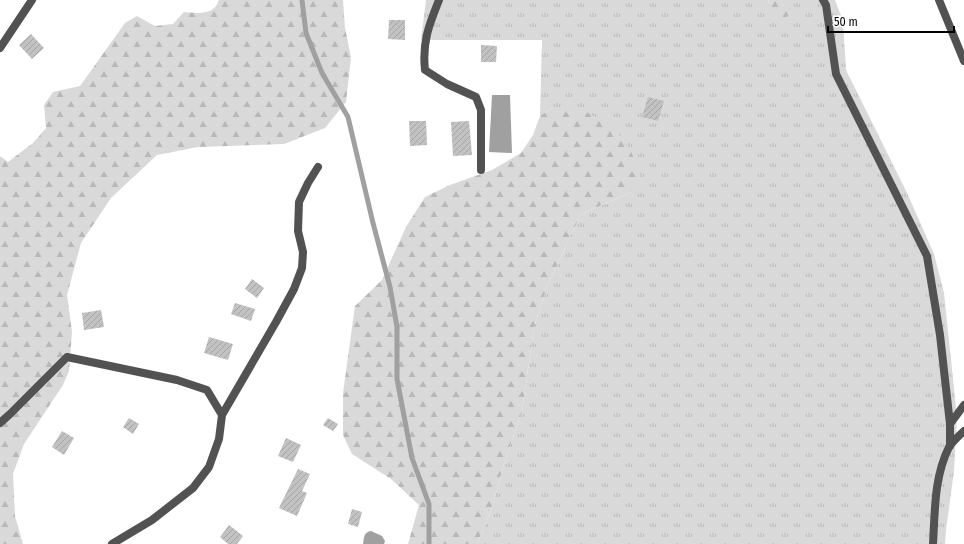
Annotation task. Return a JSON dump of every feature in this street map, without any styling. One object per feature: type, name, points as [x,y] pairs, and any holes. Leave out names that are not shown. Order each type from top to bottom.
[{"type":"street","points":[[0,48],[32,0]]},
{"type":"street","points":[[438,0],[428,29],[423,55],[425,70],[448,84],[476,97],[481,110],[481,170]]},
{"type":"street","points":[[823,0],[826,5],[836,74],[927,256],[940,335],[950,424],[950,446]]},
{"type":"street","points":[[939,0],[964,61]]},
{"type":"street","points":[[112,544],[152,520],[193,488],[209,467],[218,439],[222,415],[276,322],[297,282],[302,268],[303,252],[298,230],[299,202],[318,167]]},
{"type":"street","points":[[0,423],[67,357],[177,380],[207,390],[222,415]]},
{"type":"street","points":[[950,424],[964,405]]},
{"type":"street","points":[[933,544],[935,498],[939,473],[950,446],[964,431]]},
{"type":"green space","points":[[219,0],[343,0],[345,28],[351,57],[346,102],[325,128],[284,144],[198,147],[157,155],[111,198],[81,243],[67,295],[72,332],[69,371],[63,385],[24,444],[13,474],[15,516],[23,544],[0,544],[0,156],[8,162],[33,143],[46,128],[44,105],[53,92],[80,86],[125,23],[137,16],[155,26],[173,24],[184,12],[200,13],[209,11],[217,5]]},
{"type":"green space","points":[[426,0],[768,0],[771,7],[790,8],[787,0],[835,0],[843,21],[846,70],[908,195],[934,254],[944,293],[957,417],[954,471],[945,544],[477,544],[491,511],[504,464],[522,411],[534,328],[547,286],[581,214],[632,192],[552,108],[540,116],[542,40],[421,40]]},
{"type":"green space","points":[[768,0],[787,0],[791,8],[784,20],[771,7]]},
{"type":"green space","points":[[552,108],[583,110],[614,128],[631,151],[640,176],[632,192],[581,214],[547,286],[534,328],[522,411],[504,464],[491,511],[477,544],[408,544],[419,505],[391,479],[352,454],[343,435],[343,393],[355,306],[382,280],[406,227],[425,197],[450,185],[492,170],[521,153],[533,135],[540,116]]},
{"type":"shaded area","points":[[492,95],[510,95],[512,153],[489,152]]},
{"type":"shaded area","points":[[371,531],[382,536],[385,541],[384,544],[363,544],[364,537]]},
{"type":"building","points":[[389,20],[405,20],[405,40],[388,39]]},
{"type":"building","points":[[31,34],[44,48],[32,59],[19,45]]},
{"type":"building","points":[[481,45],[497,46],[496,62],[481,62]]},
{"type":"building","points":[[648,97],[664,101],[658,121],[642,117]]},
{"type":"building","points":[[409,121],[426,121],[427,145],[410,146]]},
{"type":"building","points":[[469,121],[472,155],[453,156],[451,122]]},
{"type":"building","points":[[252,279],[264,288],[257,298],[245,289]]},
{"type":"building","points":[[235,303],[255,309],[251,321],[231,314]]},
{"type":"building","points":[[101,310],[104,327],[84,330],[82,313]]},
{"type":"building","points":[[209,337],[233,344],[228,360],[204,353]]},
{"type":"building","points":[[129,418],[139,424],[133,434],[123,427]]},
{"type":"building","points":[[328,418],[338,424],[333,431],[323,425]]},
{"type":"building","points":[[62,431],[74,438],[64,455],[52,447]]},
{"type":"building","points":[[286,438],[301,445],[293,462],[278,456]]},
{"type":"building","points":[[298,469],[310,474],[302,491],[307,493],[297,516],[279,508]]},
{"type":"building","points":[[352,509],[362,512],[358,527],[348,524]]},
{"type":"building","points":[[229,525],[243,536],[237,544],[228,544],[220,537]]},
{"type":"waterway","points":[[302,0],[306,33],[322,73],[348,117],[390,287],[397,327],[397,379],[412,458],[429,504],[429,544]]}]
